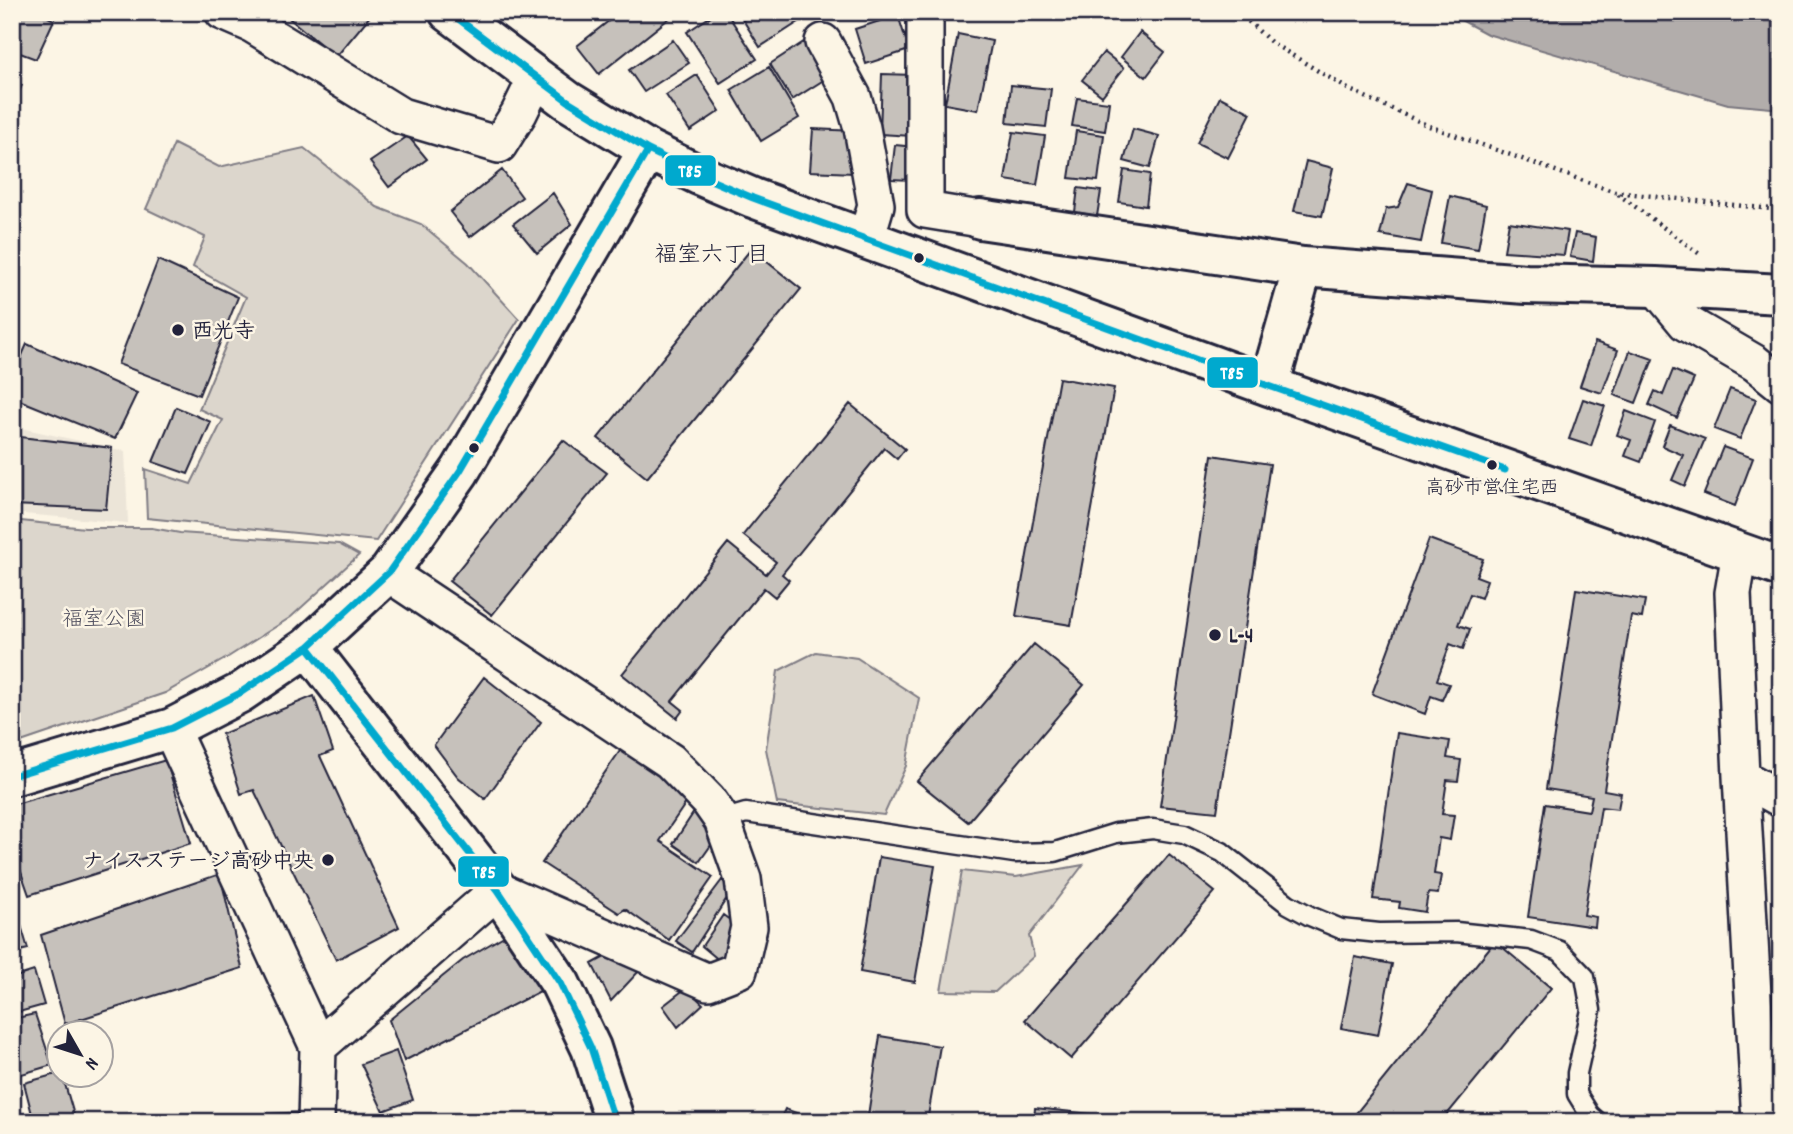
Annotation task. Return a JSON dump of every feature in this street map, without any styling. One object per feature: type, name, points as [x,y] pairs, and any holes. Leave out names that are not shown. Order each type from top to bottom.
[{"type":"street","points":[[223,12],[253,25],[401,116],[499,145],[536,78]]},
{"type":"street","points":[[449,12],[568,101],[648,150],[753,198],[1269,386],[1781,567]]},
{"type":"street","points":[[925,12],[925,210],[1303,268],[1526,284],[1781,294]]},
{"type":"street","points":[[823,43],[853,97],[862,128],[876,205],[866,239]]},
{"type":"street","points":[[12,776],[172,728],[240,693],[309,648],[389,572],[460,471],[648,150]]},
{"type":"street","points":[[1269,386],[1303,268]]},
{"type":"street","points":[[1656,287],[1686,323],[1755,363],[1781,384]]},
{"type":"street","points":[[1740,552],[1733,593],[1760,1122]]},
{"type":"street","points":[[389,572],[670,761],[708,800],[722,820],[743,879],[748,927],[739,970],[708,982],[498,890]]},
{"type":"street","points":[[309,648],[498,890],[560,983],[591,1048],[615,1122]]},
{"type":"street","points":[[172,728],[318,1046],[316,1122]]},
{"type":"street","points":[[1741,777],[1781,799]]},
{"type":"street","points":[[318,1046],[498,890]]},
{"type":"lane","points":[[722,820],[747,813],[1014,853],[1055,852],[1115,833],[1153,829],[1184,834],[1222,852],[1288,904],[1341,929],[1380,933],[1456,932],[1531,940],[1560,951],[1585,977],[1591,1010],[1577,1073],[1577,1094],[1590,1115],[1598,1122]]},
{"type":"path","points":[[1238,12],[1272,43],[1348,89],[1429,126],[1615,192],[1781,210]]},
{"type":"path","points":[[1615,192],[1708,260]]},
{"type":"shaded area","points":[[1446,12],[1781,12],[1781,109],[1728,104],[1487,34]]},
{"type":"shaded area","points":[[12,426],[125,451],[128,523],[12,513]]},
{"type":"green space","points":[[174,144],[219,167],[304,148],[377,207],[421,224],[468,263],[519,319],[376,541],[147,518],[145,469],[191,484],[223,420],[199,409],[246,297],[193,267],[205,237],[146,209]]},
{"type":"green space","name":"福室公園","points":[[12,520],[85,528],[152,528],[180,533],[339,544],[359,555],[291,617],[165,693],[12,745]]},
{"type":"green space","points":[[816,652],[857,658],[919,698],[906,766],[884,815],[777,803],[766,749],[778,671]]},
{"type":"green space","points":[[1083,865],[1029,936],[1034,956],[995,992],[941,991],[962,871],[1016,877]]},
{"type":"building","points":[[22,12],[38,12],[54,20],[36,59],[12,50],[12,35]]},
{"type":"building","points":[[295,12],[367,12],[371,15],[336,57],[290,19]]},
{"type":"building","points":[[620,12],[669,12],[672,16],[599,74],[577,46]]},
{"type":"building","points":[[717,12],[726,12],[757,59],[720,83],[687,32]]},
{"type":"building","points":[[738,12],[801,12],[805,18],[760,47]]},
{"type":"building","points":[[898,15],[909,50],[866,64],[855,29]]},
{"type":"building","points":[[1140,32],[1165,52],[1146,77],[1121,57]]},
{"type":"building","points":[[958,34],[992,41],[978,110],[945,104]]},
{"type":"building","points":[[673,40],[689,63],[644,92],[629,70]]},
{"type":"building","points":[[807,40],[830,76],[792,100],[770,64]]},
{"type":"building","points":[[1104,52],[1124,68],[1102,96],[1082,80]]},
{"type":"building","points":[[769,67],[799,118],[761,141],[731,90]]},
{"type":"building","points":[[882,74],[914,75],[912,136],[880,134]]},
{"type":"building","points":[[697,75],[720,111],[690,131],[666,95]]},
{"type":"building","points":[[12,81],[22,85],[12,107]]},
{"type":"building","points":[[1011,85],[1051,89],[1046,127],[1007,123]]},
{"type":"building","points":[[1220,97],[1251,113],[1228,158],[1197,143]]},
{"type":"building","points":[[1077,98],[1109,102],[1105,131],[1072,126]]},
{"type":"building","points":[[813,129],[855,131],[853,173],[810,171]]},
{"type":"building","points":[[1133,129],[1159,136],[1150,168],[1124,161]]},
{"type":"building","points":[[1076,131],[1104,135],[1098,181],[1069,178]]},
{"type":"building","points":[[1013,132],[1045,136],[1037,185],[1005,180]]},
{"type":"building","points":[[408,136],[427,159],[389,187],[370,162]]},
{"type":"building","points":[[895,145],[915,147],[911,180],[891,179]]},
{"type":"building","points":[[1306,161],[1333,168],[1322,216],[1294,211]]},
{"type":"building","points":[[502,170],[522,197],[470,237],[450,212]]},
{"type":"building","points":[[1124,170],[1150,174],[1146,206],[1119,202]]},
{"type":"building","points":[[1408,183],[1432,190],[1421,242],[1380,235],[1386,209],[1398,207]]},
{"type":"building","points":[[1078,188],[1101,191],[1097,216],[1075,212]]},
{"type":"building","points":[[553,193],[572,224],[537,253],[513,224]]},
{"type":"building","points":[[1450,196],[1486,205],[1478,249],[1441,243]]},
{"type":"building","points":[[1509,222],[1568,231],[1564,255],[1504,251]]},
{"type":"building","points":[[1575,233],[1596,237],[1593,261],[1570,257]]},
{"type":"building","points":[[751,249],[801,289],[647,478],[598,438]]},
{"type":"building","name":"西光寺","points":[[158,260],[238,297],[199,395],[118,364]]},
{"type":"building","points":[[1595,342],[1618,350],[1602,393],[1580,386]]},
{"type":"building","points":[[27,344],[137,393],[115,439],[12,397],[12,378]]},
{"type":"building","points":[[1630,351],[1653,359],[1636,403],[1614,395]]},
{"type":"building","points":[[1673,370],[1694,379],[1677,418],[1649,405],[1655,391],[1663,395]]},
{"type":"building","points":[[1059,378],[1114,388],[1071,625],[1016,616]]},
{"type":"building","points":[[1730,389],[1756,399],[1740,439],[1714,429]]},
{"type":"building","points":[[1583,399],[1605,406],[1591,446],[1569,439]]},
{"type":"building","points":[[850,404],[905,449],[897,459],[884,448],[782,574],[789,580],[775,597],[764,588],[672,701],[683,710],[677,718],[622,674],[728,543],[766,574],[776,562],[743,535]]},
{"type":"building","points":[[176,407],[211,422],[188,474],[153,462]]},
{"type":"building","points":[[1626,411],[1655,422],[1641,462],[1625,456],[1631,440],[1617,435]]},
{"type":"building","points":[[1670,425],[1705,439],[1685,486],[1672,480],[1683,455],[1662,446]]},
{"type":"building","points":[[12,436],[112,448],[106,509],[12,505]]},
{"type":"building","points":[[563,440],[607,473],[492,615],[449,581]]},
{"type":"building","points":[[1723,447],[1753,458],[1735,506],[1704,494]]},
{"type":"building","name":"L-4","points":[[1212,455],[1270,464],[1217,812],[1160,806]]},
{"type":"building","points":[[1429,539],[1483,559],[1476,576],[1487,580],[1481,598],[1470,594],[1458,625],[1470,629],[1463,649],[1450,644],[1437,680],[1449,684],[1442,700],[1431,696],[1425,714],[1372,694]]},
{"type":"building","points":[[1576,589],[1645,600],[1642,618],[1631,616],[1604,790],[1621,793],[1618,809],[1601,807],[1584,915],[1596,917],[1595,927],[1528,917],[1545,804],[1589,811],[1592,796],[1546,789]]},
{"type":"building","points":[[1034,644],[1084,685],[968,822],[917,781]]},
{"type":"building","points":[[484,677],[541,722],[485,799],[458,777],[434,745]]},
{"type":"building","name":"ナイスステージ高砂中央","points":[[314,696],[333,751],[320,756],[399,927],[336,960],[254,790],[241,794],[222,734]]},
{"type":"building","points":[[1397,733],[1450,741],[1447,758],[1461,760],[1458,781],[1447,780],[1442,814],[1454,815],[1450,840],[1439,838],[1434,874],[1441,875],[1438,894],[1428,893],[1425,912],[1399,908],[1400,902],[1373,899]]},
{"type":"building","points":[[622,748],[692,794],[660,841],[713,877],[669,940],[625,909],[619,913],[542,863]]},
{"type":"building","points":[[166,760],[191,843],[29,895],[12,846],[12,805]]},
{"type":"building","points":[[694,812],[721,831],[699,862],[673,844]]},
{"type":"building","points":[[1169,855],[1215,892],[1071,1059],[1025,1020]]},
{"type":"building","points":[[879,857],[935,866],[915,982],[860,972]]},
{"type":"building","points":[[220,874],[242,968],[84,1018],[63,1018],[41,935]]},
{"type":"building","points":[[722,880],[734,887],[692,952],[676,941]]},
{"type":"building","points":[[12,902],[28,949],[12,953]]},
{"type":"building","points":[[723,915],[742,929],[720,961],[702,946]]},
{"type":"building","points":[[514,930],[548,987],[404,1061],[389,1020],[463,960]]},
{"type":"building","points":[[1495,941],[1551,988],[1441,1122],[1349,1122]]},
{"type":"building","points":[[614,952],[641,969],[611,1001],[592,964]]},
{"type":"building","points":[[1355,957],[1392,964],[1378,1035],[1341,1028]]},
{"type":"building","points":[[34,971],[44,1005],[12,1014],[12,978]]},
{"type":"building","points":[[686,988],[703,1004],[678,1027],[663,1006]]},
{"type":"building","points":[[35,1014],[46,1047],[46,1067],[12,1077],[12,1019]]},
{"type":"building","points":[[880,1036],[940,1046],[927,1122],[867,1122]]},
{"type":"building","points":[[396,1051],[413,1100],[383,1111],[361,1064]]},
{"type":"building","points":[[46,1077],[46,1088],[66,1088],[76,1122],[34,1122],[24,1083]]},
{"type":"building","points":[[1035,1108],[1100,1115],[1099,1122],[1034,1122]]},
{"type":"building","points":[[785,1109],[810,1118],[809,1122],[779,1122]]},
{"type":"building","points":[[306,1112],[307,1122],[228,1122],[228,1116]]},
{"type":"transit line","name":"T85","points":[[449,12],[568,101],[648,150],[699,175],[753,198],[1505,470]]},
{"type":"transit line","name":"T85","points":[[12,776],[172,728],[240,693],[308,647],[389,572],[460,471],[648,150]]},
{"type":"transit line","name":"T85","points":[[308,647],[498,890],[560,983],[591,1048],[615,1122]]},
{"type":"place","name":"西光寺","points":[[178,330]]},
{"type":"place","name":"高砂市営住宅西","points":[[1492,465]]},
{"type":"place","name":"L-4","points":[[1215,635]]},
{"type":"place","name":"ナイスステージ高砂中央","points":[[328,860]]},
{"type":"district","name":"福室六丁目","points":[[712,253]]}]
